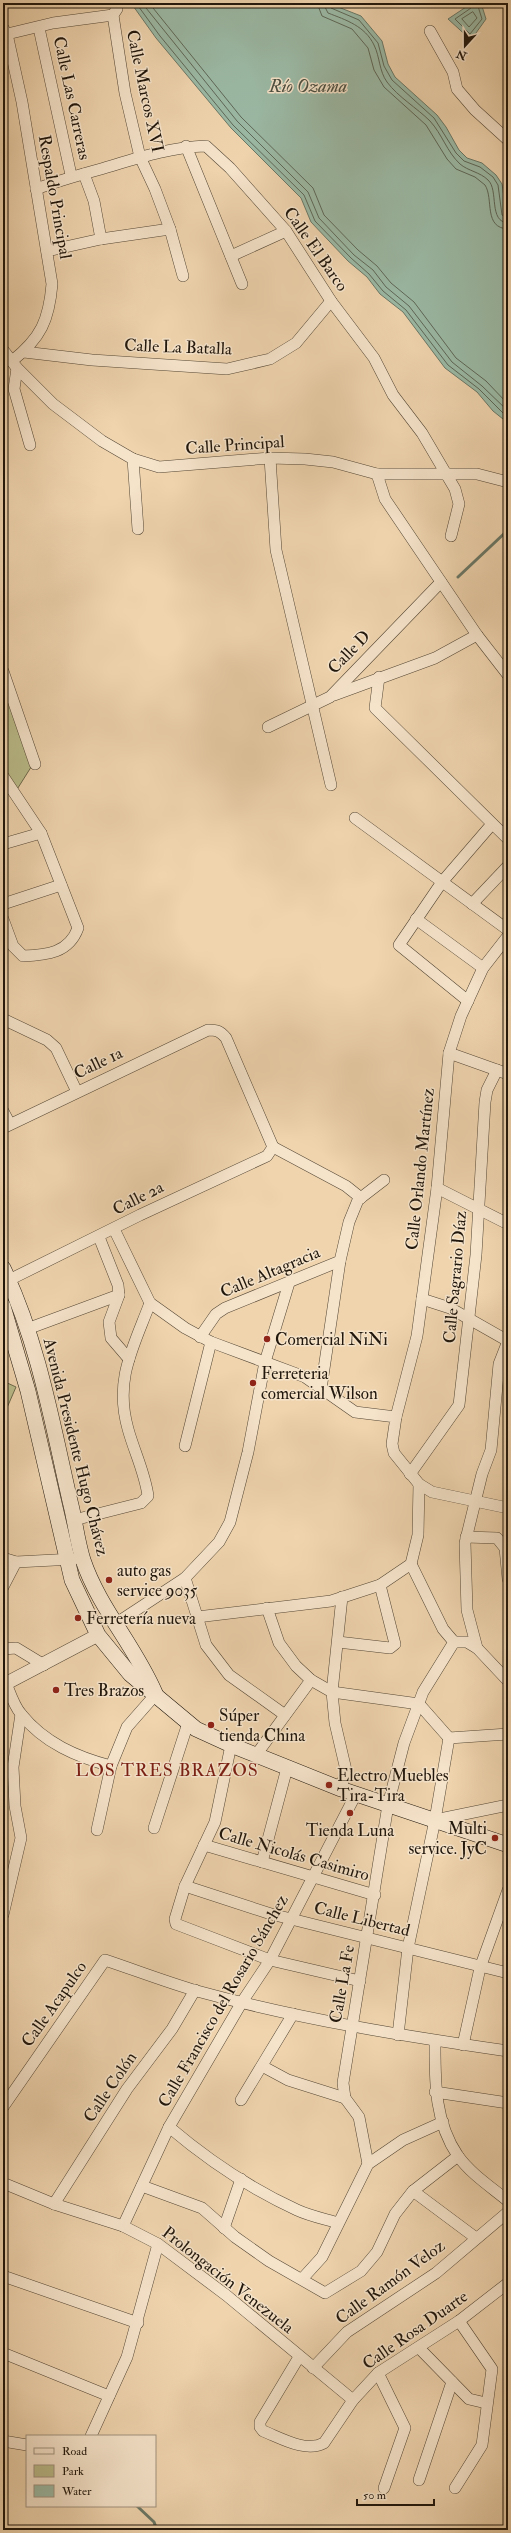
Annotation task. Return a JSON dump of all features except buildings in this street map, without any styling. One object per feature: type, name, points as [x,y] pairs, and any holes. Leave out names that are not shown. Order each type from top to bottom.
[{"type":"main road","name":"Avenida Presidente Hugo Chávez","points":[[5,1277],[27,1329],[39,1368],[82,1558],[88,1573],[115,1624],[144,1666],[156,1694]]},
{"type":"main road","name":"Avenida Presidente Hugo Chávez","points":[[3,1306],[28,1391],[66,1561],[81,1602],[98,1635],[130,1674],[156,1694],[196,1729],[231,1745],[341,1789],[508,1844]]},
{"type":"main road","points":[[130,1674],[139,1675],[144,1666]]},
{"type":"street","name":"Calle Marcos XVI","points":[[114,3],[117,9],[113,15],[125,93],[140,157],[155,189],[170,229],[183,276]]},
{"type":"street","points":[[4,32],[39,28],[53,23],[113,15]]},
{"type":"street","name":"Calle Las Carreras","points":[[39,28],[71,176]]},
{"type":"street","points":[[430,31],[453,72],[457,89],[475,110],[508,140]]},
{"type":"street","name":"Respaldo Principal","points":[[4,32],[22,102],[52,284],[49,311],[42,329],[14,365]]},
{"type":"street","points":[[186,146],[242,284]]},
{"type":"street","name":"Calle El Barco","points":[[36,189],[71,176],[84,174],[140,157],[186,146],[206,146],[230,168],[286,231],[331,301],[374,358],[393,395],[422,433],[455,489],[459,504],[451,536]]},
{"type":"street","points":[[84,174],[94,201],[101,239]]},
{"type":"street","points":[[47,251],[101,239],[170,229]]},
{"type":"street","points":[[231,256],[254,248],[286,231]]},
{"type":"street","name":"Calle La Batalla","points":[[24,352],[113,362],[227,369],[270,359],[296,342],[331,301]]},
{"type":"street","name":"Calle Principal","points":[[3,350],[14,365],[53,404],[102,441],[133,459],[159,467],[270,458],[334,462],[377,474],[477,474],[508,482]]},
{"type":"street","points":[[14,365],[14,389],[30,445]]},
{"type":"street","points":[[270,458],[276,550],[314,706],[331,785]]},
{"type":"street","points":[[133,459],[138,529]]},
{"type":"street","points":[[377,474],[385,499],[477,635],[508,676]]},
{"type":"street","name":"Calle D","points":[[268,727],[314,706],[330,696],[441,582]]},
{"type":"street","points":[[330,696],[435,658],[477,635]]},
{"type":"street","points":[[3,671],[35,764]]},
{"type":"street","points":[[380,677],[375,708],[508,839]]},
{"type":"street","points":[[3,776],[41,833],[78,928],[68,946],[46,955],[23,956],[12,946],[3,919]]},
{"type":"street","points":[[355,818],[508,930]]},
{"type":"street","points":[[468,1001],[399,946],[416,918],[423,912],[442,882],[492,824]]},
{"type":"street","points":[[3,844],[41,833]]},
{"type":"street","points":[[472,904],[508,866]]},
{"type":"street","points":[[3,904],[61,885]]},
{"type":"street","points":[[416,918],[483,968]]},
{"type":"street","name":"Calle Orlando Martínez","points":[[419,1484],[394,1453],[392,1444],[396,1417],[417,1336],[437,1188],[449,1053],[468,1001],[483,968],[508,936]]},
{"type":"street","points":[[3,1018],[47,1040],[56,1048],[77,1092]]},
{"type":"street","name":"Calle 1a","points":[[6,1126],[208,1030],[221,1032],[226,1038],[273,1144]]},
{"type":"street","points":[[449,1053],[508,1074]]},
{"type":"street","name":"Calle Sagrario Díaz","points":[[410,1474],[459,1405],[476,1254],[484,1102],[487,1090],[497,1070]]},
{"type":"street","points":[[3,1111],[6,1126]]},
{"type":"street","points":[[273,1144],[346,1186],[360,1198]]},
{"type":"street","name":"Calle 2a","points":[[5,1277],[99,1236],[140,1215],[268,1156],[273,1144]]},
{"type":"street","points":[[321,1388],[340,1261],[348,1222],[360,1198],[384,1180]]},
{"type":"street","points":[[437,1188],[478,1207],[508,1224]]},
{"type":"street","points":[[114,1229],[139,1285],[150,1303],[200,1337],[305,1377],[355,1412],[396,1417]]},
{"type":"street","points":[[99,1236],[118,1285],[119,1295],[109,1322],[111,1338],[129,1359]]},
{"type":"street","name":"Calle Altagracia","points":[[200,1337],[216,1314],[225,1308],[340,1261]]},
{"type":"street","points":[[115,1624],[185,1578],[219,1542],[230,1522],[248,1452],[265,1362],[289,1283]]},
{"type":"street","points":[[27,1329],[119,1295]]},
{"type":"street","points":[[422,1299],[450,1308],[508,1342],[499,1364],[491,1450],[482,1474],[466,1537],[467,1610],[477,1648]]},
{"type":"street","points":[[74,1520],[141,1503],[148,1496],[122,1404],[122,1388],[129,1359],[150,1303]]},
{"type":"street","points":[[185,1446],[212,1342]]},
{"type":"street","points":[[419,1484],[432,1492],[474,1503],[508,1508]]},
{"type":"street","points":[[419,1484],[418,1535],[411,1564],[444,1629],[454,1642]]},
{"type":"street","points":[[466,1537],[497,1538],[505,1548],[508,1579]]},
{"type":"street","points":[[3,1558],[16,1562],[66,1561],[82,1558]]},
{"type":"street","points":[[3,1587],[16,1562]]},
{"type":"street","points":[[197,1617],[342,1597],[380,1585],[411,1564]]},
{"type":"street","points":[[185,1578],[206,1645],[229,1676],[285,1715]]},
{"type":"street","points":[[338,1642],[390,1648],[395,1644],[380,1585]]},
{"type":"street","points":[[341,1789],[346,1770],[335,1723],[332,1692],[342,1597]]},
{"type":"street","points":[[267,1608],[279,1643],[296,1666],[311,1680],[332,1692],[419,1704],[449,1738]]},
{"type":"street","points":[[98,1635],[44,1665],[4,1684],[21,1714],[52,1743],[81,1758],[111,1766]]},
{"type":"street","points":[[454,1642],[467,1642],[477,1648],[508,1681]]},
{"type":"street","points":[[388,1805],[404,1743],[423,1692],[454,1642]]},
{"type":"street","points":[[3,1649],[16,1648],[44,1665]]},
{"type":"street","points":[[256,1755],[311,1680]]},
{"type":"street","points":[[97,1830],[111,1766],[127,1727],[156,1694]]},
{"type":"street","points":[[3,1916],[21,1838],[8,1766],[21,1714]]},
{"type":"street","points":[[154,1828],[188,1723]]},
{"type":"street","points":[[449,1738],[508,1734]]},
{"type":"street","points":[[398,2034],[408,1948],[435,1820],[449,1738]]},
{"type":"street","points":[[231,1745],[215,1822],[185,1886],[175,1919],[178,1926],[270,1960],[360,1981]]},
{"type":"street","points":[[262,1862],[287,1768]]},
{"type":"street","name":"Calle Francisco del Rosario Sánchez","points":[[123,2226],[169,2127],[242,2002],[270,1960],[356,1794]]},
{"type":"street","name":"Calle La Fe","points":[[345,2098],[343,2083],[375,1895],[388,1805]]},
{"type":"street","points":[[435,1820],[508,1805]]},
{"type":"street","name":"Calle Nicolás Casimiro","points":[[204,1845],[375,1895]]},
{"type":"street","name":"Calle Libertad","points":[[185,1886],[292,1919],[480,1968],[508,1973]]},
{"type":"street","points":[[463,2045],[480,1968],[503,1921],[508,1890]]},
{"type":"street","name":"Calle Acapulco","points":[[3,2107],[105,1960],[195,1990]]},
{"type":"street","points":[[195,1990],[352,2027],[435,2041],[508,2051]]},
{"type":"street","name":"Calle Colón","points":[[54,2204],[127,2089],[172,2029],[195,1990]]},
{"type":"street","points":[[241,2100],[293,2014]]},
{"type":"street","points":[[435,2041],[435,2092],[443,2122],[458,2156],[474,2174],[508,2201]]},
{"type":"street","points":[[262,2066],[288,2080],[345,2098],[359,2117],[368,2164]]},
{"type":"street","points":[[435,2092],[508,2103]]},
{"type":"street","points":[[302,2280],[322,2257],[368,2164],[403,2140],[443,2122]]},
{"type":"street","points":[[169,2127],[204,2157],[241,2179],[298,2211],[338,2223]]},
{"type":"street","points":[[142,2186],[202,2208],[224,2228],[269,2261],[325,2293],[360,2270],[377,2252],[395,2214],[414,2191],[458,2156]]},
{"type":"street","points":[[224,2228],[241,2179]]},
{"type":"street","name":"Prolongación Venezuela","points":[[3,2183],[54,2204],[123,2226],[158,2244],[226,2295],[299,2357],[353,2400]]},
{"type":"street","points":[[414,2191],[476,2238]]},
{"type":"street","name":"Calle Ramón Veloz","points":[[313,2368],[347,2332],[436,2273],[508,2212]]},
{"type":"street","points":[[90,2435],[127,2357],[138,2323],[158,2244]]},
{"type":"street","points":[[3,2276],[138,2323]]},
{"type":"street","name":"Calle Rosa Duarte","points":[[299,2357],[260,2422],[260,2427],[263,2431],[296,2444],[318,2446],[324,2443],[353,2400],[378,2373],[459,2321],[508,2283]]},
{"type":"street","points":[[455,2488],[482,2445],[486,2403],[492,2369],[459,2321]]},
{"type":"street","points":[[418,2348],[469,2398],[486,2403]]},
{"type":"street","points":[[3,2353],[109,2396]]},
{"type":"street","points":[[378,2373],[405,2428],[384,2488]]},
{"type":"street","points":[[419,2480],[452,2382]]},
{"type":"street","points":[[3,2440],[26,2445]]},
{"type":"green space","points":[[8,689],[33,764],[16,791],[3,773],[3,692]]},
{"type":"green space","points":[[3,1381],[16,1387],[3,1417]]},
{"type":"water","name":"Río Ozama","points":[[131,3],[328,3],[361,16],[382,41],[388,64],[395,77],[437,115],[446,127],[459,150],[467,158],[482,163],[496,175],[502,184],[508,222],[508,423],[493,411],[477,392],[445,368],[403,312],[380,294],[367,277],[348,261],[311,222],[301,198],[231,128],[156,38]]},
{"type":"water","points":[[472,3],[481,3],[486,19],[471,40],[448,19]]},
{"type":"waterway","points":[[458,577],[508,530]]},
{"type":"waterway","points":[[138,2507],[154,2522],[157,2530]]},
{"type":"waterway","points":[[49,2528],[56,2530]]},
{"type":"place","name":"Comercial NiNi","points":[[267,1339]]},
{"type":"place","name":"Ferreteria comercial Wilson","points":[[253,1383]]},
{"type":"place","name":"auto gas service 9035","points":[[109,1580]]},
{"type":"place","name":"Ferretería nueva","points":[[78,1618]]},
{"type":"place","name":"Tres Brazos","points":[[56,1690]]},
{"type":"place","name":"Súper tienda China","points":[[211,1725]]},
{"type":"place","name":"Electro Muebles Tira-Tira","points":[[329,1785]]},
{"type":"place","name":"Tienda Luna","points":[[350,1813]]},
{"type":"place","name":"Multi service. JyC","points":[[495,1838]]},
{"type":"district","name":"LOS TRES BRAZOS","points":[[167,1770]]}]
